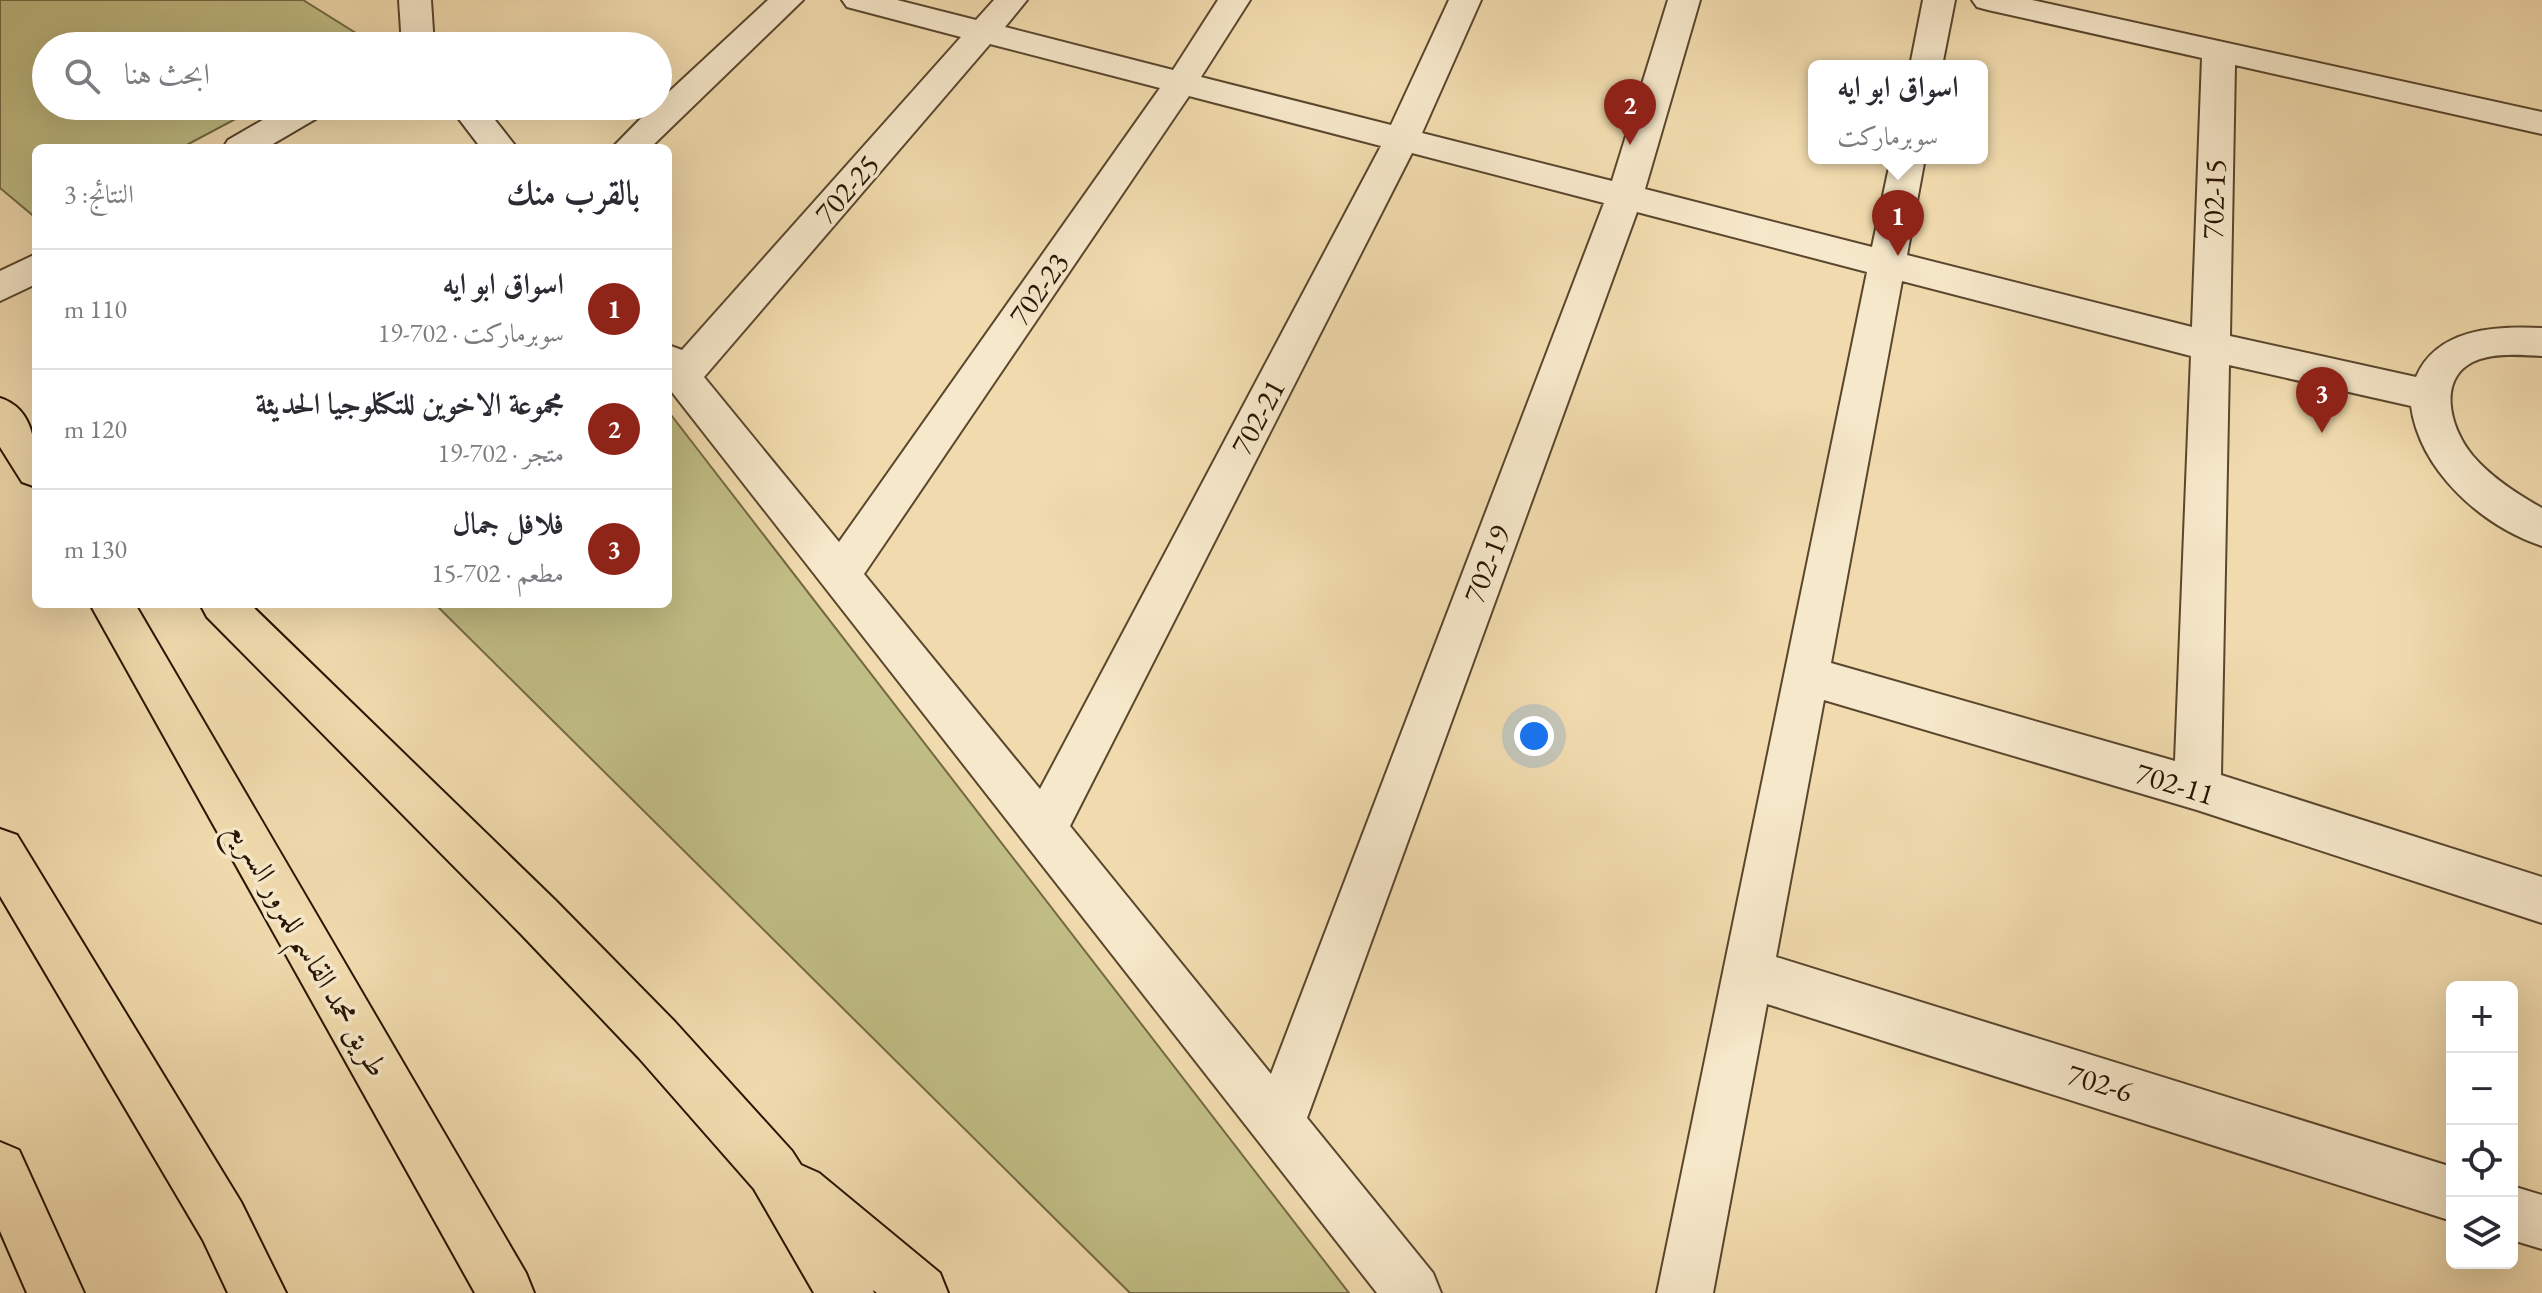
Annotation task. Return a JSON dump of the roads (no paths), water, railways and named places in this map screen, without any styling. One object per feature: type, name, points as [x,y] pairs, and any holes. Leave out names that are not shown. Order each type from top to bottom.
[{"type":"highway","points":[[15,428],[32,463]]},
{"type":"highway","name":"طريق محمد القاسم للمرور السريع","points":[[114,608],[506,1293]]},
{"type":"highway","points":[[226,608],[538,917],[657,1040],[773,1170],[920,1293]]},
{"type":"highway","points":[[0,851],[222,1221],[258,1293]]},
{"type":"highway","points":[[0,1169],[56,1293]]},
{"type":"highway","points":[[773,1170],[846,1293]]},
{"type":"street","points":[[415,0],[416,32]]},
{"type":"street","points":[[672,108],[787,0]]},
{"type":"street","points":[[858,0],[2209,346],[2429,395]]},
{"type":"street","name":"702-25","points":[[675,368],[985,33],[1011,0]]},
{"type":"street","name":"702-23","points":[[840,575],[1181,83],[1234,0]]},
{"type":"street","name":"702-21","points":[[1043,830],[1402,139],[1465,0]]},
{"type":"street","name":"702-19","points":[[1278,1124],[1625,196],[1684,0]]},
{"type":"street","points":[[1927,60],[1939,0]]},
{"type":"street","points":[[1988,0],[2542,123]]},
{"type":"street","name":"702-15","points":[[2197,789],[2219,52]]},
{"type":"street","points":[[247,144],[288,120]]},
{"type":"street","points":[[477,120],[497,144]]},
{"type":"street","points":[[633,144],[659,120]]},
{"type":"street","points":[[1685,1293],[1907,164]]},
{"type":"street","points":[[0,288],[32,269]]},
{"type":"street","points":[[2542,342],[2501,341],[2465,349],[2440,368],[2429,395],[2434,429],[2456,465],[2494,500],[2542,529]]},
{"type":"street","points":[[675,368],[1413,1293]]},
{"type":"street","name":"702-11","points":[[1806,675],[2197,789],[2542,900]]},
{"type":"street","name":"702-6","points":[[1748,973],[2446,1192]]},
{"type":"street","points":[[2518,1215],[2542,1222]]},
{"type":"place","name":"مجموعة الاخوين للتكنلوجيا الحديثة","points":[[1630,145]]},
{"type":"place","name":"اسواق ابو ايه","points":[[1898,256]]},
{"type":"place","name":"فلافل جمال","points":[[2322,433]]}]
